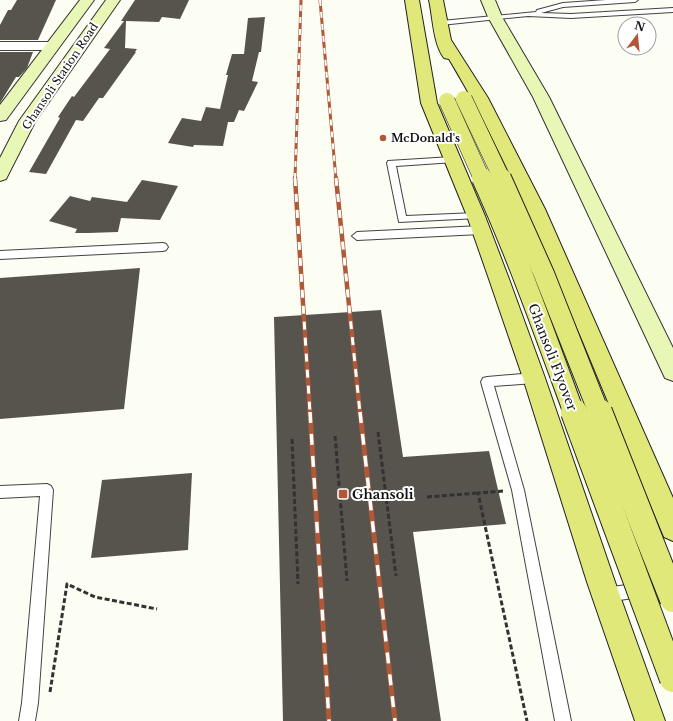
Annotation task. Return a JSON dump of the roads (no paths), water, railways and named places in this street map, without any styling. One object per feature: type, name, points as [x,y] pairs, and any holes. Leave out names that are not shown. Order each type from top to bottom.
[{"type":"main road","points":[[412,0],[420,41],[429,103],[478,223],[534,378],[605,595],[650,721]]},
{"type":"main road","points":[[436,0],[442,32],[480,98],[536,209],[607,371],[673,528]]},
{"type":"main road","name":"Ghansoli Flyover","points":[[442,32],[456,100],[526,283],[673,679]]},
{"type":"main road","name":"Ghansoli Flyover","points":[[420,41],[456,100],[517,211],[544,274],[660,592]]},
{"type":"street","name":"Ghansoli Station Road","points":[[0,116],[87,0]]},
{"type":"street","name":"Ghansoli Station Road","points":[[0,175],[27,122],[113,0]]},
{"type":"street","points":[[488,0],[495,17],[541,97],[673,371]]},
{"type":"street","points":[[0,46],[52,46]]},
{"type":"lane","points":[[528,14],[563,5],[635,0]]},
{"type":"lane","points":[[442,32],[495,17],[528,14],[571,16],[673,10]]},
{"type":"lane","points":[[452,160],[391,162],[402,220],[478,223]]},
{"type":"lane","points":[[357,236],[478,223]]},
{"type":"lane","points":[[0,256],[163,247]]},
{"type":"lane","points":[[534,378],[487,382],[518,490],[563,721]]},
{"type":"lane","points":[[0,492],[47,490],[30,703],[27,721]]},
{"type":"lane","points":[[605,595],[660,592],[673,586]]},
{"type":"railway","points":[[295,178],[301,0]]},
{"type":"railway","points":[[320,0],[336,179]]},
{"type":"railway","points":[[295,178],[310,413]]},
{"type":"railway","points":[[336,178],[360,413]]},
{"type":"railway","points":[[310,412],[329,721]]},
{"type":"railway","points":[[360,412],[395,721]]},
{"type":"place","name":"McDonald's","points":[[383,138]]},
{"type":"place","name":"Ghansoli","points":[[343,494]]}]
